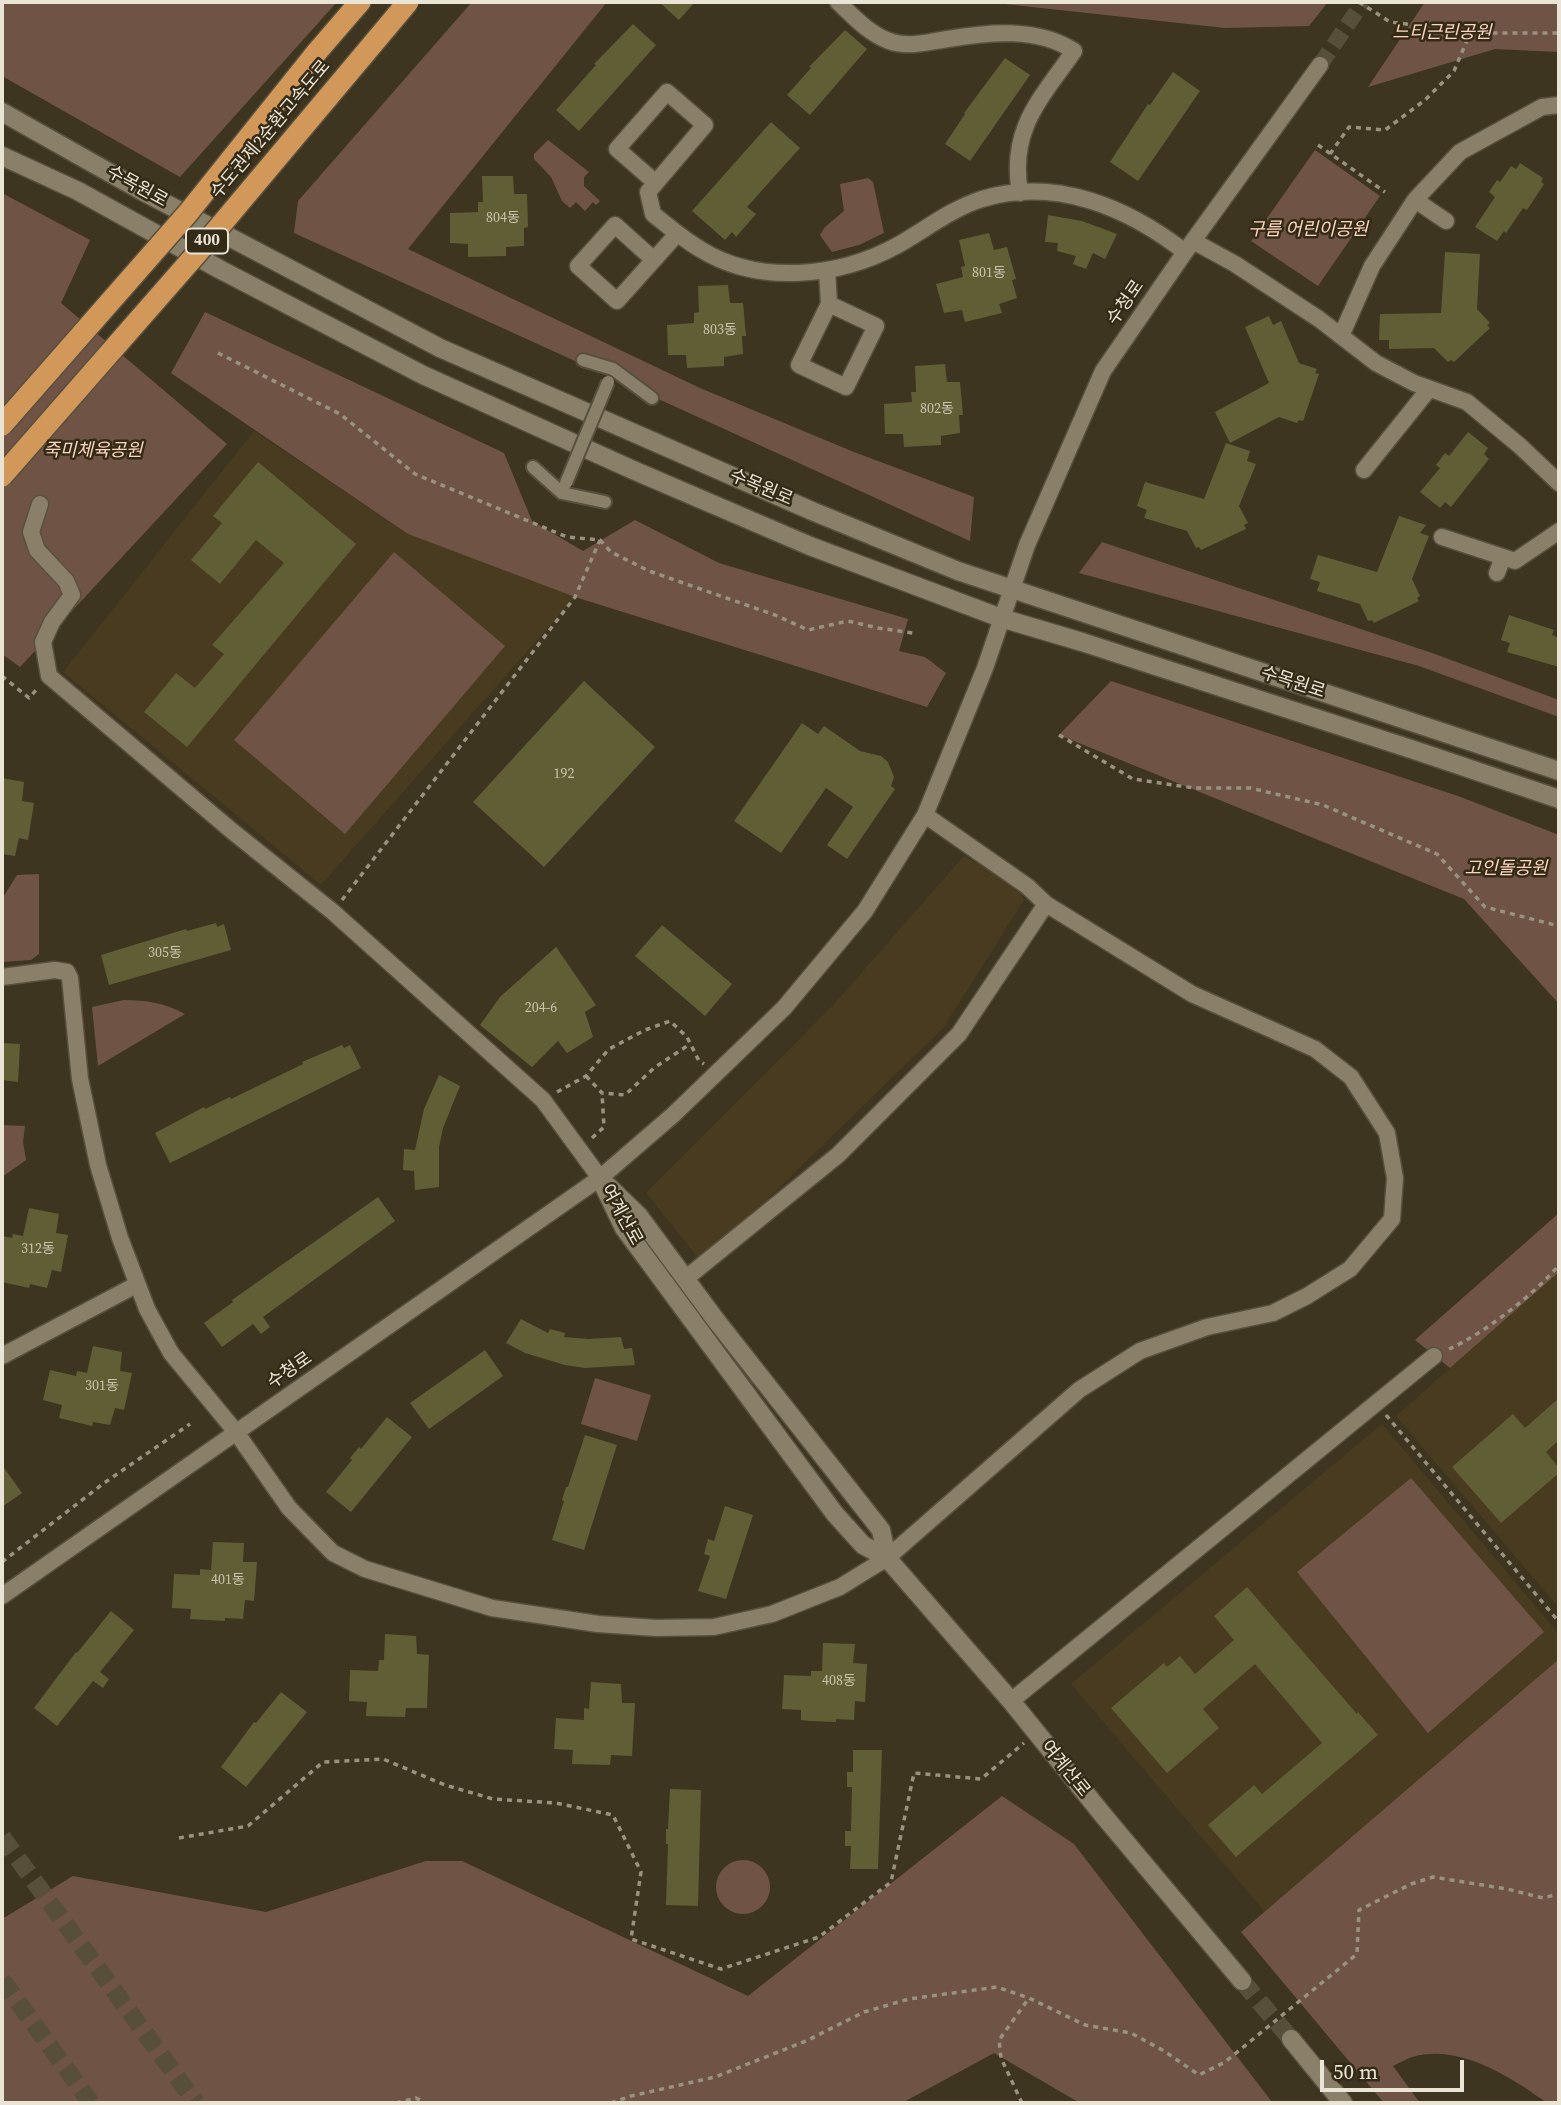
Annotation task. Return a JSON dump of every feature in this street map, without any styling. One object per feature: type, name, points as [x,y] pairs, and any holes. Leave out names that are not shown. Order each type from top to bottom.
[{"type":"highway","name":"수도권제2순환고속도로","points":[[2,425],[188,213],[360,2]]},
{"type":"highway","name":"수도권제2순환고속도로","points":[[2,476],[199,251],[408,2]]},
{"type":"street","points":[[838,2],[872,33],[904,44],[976,34],[1021,34],[1045,38],[1074,51],[1038,102],[1023,129],[1016,163],[1020,193]]},
{"type":"street","name":"수청로","points":[[2,1596],[600,1178],[673,1115],[784,1008],[865,911],[925,815],[985,667],[1027,545],[1103,371],[1189,246],[1320,65]]},
{"type":"street","points":[[656,183],[617,149],[667,92],[705,125],[656,183],[648,192],[653,214],[701,250],[753,269],[807,273],[844,268],[876,256],[952,211],[982,199],[1020,193],[1057,193],[1105,204],[1189,246],[1235,264],[1319,319],[1376,363],[1466,402],[1520,446],[1559,483]]},
{"type":"street","points":[[1341,336],[1372,265],[1415,201],[1460,152],[1542,107],[1559,105]]},
{"type":"street","name":"수목원로","points":[[2,112],[142,191],[440,348],[812,511],[958,571],[1559,771]]},
{"type":"street","name":"수목원로","points":[[2,156],[78,191],[423,375],[785,535],[1001,618],[1420,751],[1559,799]]},
{"type":"street","points":[[1415,201],[1446,221]]},
{"type":"street","points":[[654,260],[615,225],[578,266],[617,301],[654,260],[677,234]]},
{"type":"street","points":[[827,270],[829,304],[799,365],[846,387],[876,326],[829,304]]},
{"type":"street","points":[[583,360],[613,369],[652,398]]},
{"type":"street","points":[[564,488],[613,369]]},
{"type":"street","points":[[1364,470],[1429,388]]},
{"type":"street","points":[[533,467],[564,488],[605,502]]},
{"type":"street","points":[[40,504],[31,533],[37,550],[65,581],[72,595],[52,622],[43,642],[49,676],[332,912],[543,1100],[600,1178]]},
{"type":"street","points":[[1442,537],[1515,561],[1559,531]]},
{"type":"street","points":[[1497,573],[1503,557]]},
{"type":"street","points":[[2,977],[55,970],[67,972],[80,1079],[98,1165],[146,1309],[171,1353],[236,1432],[289,1508],[333,1553],[365,1569],[492,1608],[598,1624],[656,1628],[714,1627],[783,1609],[840,1587],[887,1559],[1079,1390],[1140,1351],[1207,1327],[1273,1314],[1307,1296],[1350,1269],[1392,1219],[1395,1178],[1387,1133],[1351,1077],[1315,1049],[1192,994],[1046,904],[1027,887],[925,815]]},
{"type":"street","points":[[685,1279],[838,1155],[959,1034],[1046,904]]},
{"type":"street","name":"여계산로","points":[[600,1178],[639,1216],[881,1530],[887,1559]]},
{"type":"street","name":"여계산로","points":[[600,1178],[624,1228],[835,1514],[863,1545],[887,1559],[1011,1701],[1242,1981]]},
{"type":"street","points":[[2,1356],[136,1285]]},
{"type":"street","points":[[1011,1701],[1434,1356]]},
{"type":"street","points":[[1291,2039],[1343,2103]]},
{"type":"path","points":[[1359,2],[1390,22],[1468,32],[1559,33]]},
{"type":"path","points":[[1330,154],[1349,127],[1385,130],[1424,100],[1454,71],[1468,32]]},
{"type":"path","points":[[1318,145],[1385,192]]},
{"type":"path","points":[[218,353],[340,414],[415,474],[567,537],[600,540],[611,552],[649,571],[775,615],[808,630],[848,621],[913,633]]},
{"type":"path","points":[[332,912],[575,597],[600,540]]},
{"type":"path","points":[[2,676],[29,698],[49,676]]},
{"type":"path","points":[[1059,735],[1133,779],[1194,788],[1250,788],[1323,805],[1437,854],[1485,907],[1559,926]]},
{"type":"path","points":[[543,1100],[586,1076],[609,1049],[645,1030],[670,1021],[687,1037],[699,1061],[711,1067]]},
{"type":"path","points":[[586,1076],[603,1093],[625,1095],[654,1068],[690,1044]]},
{"type":"path","points":[[578,1149],[604,1128],[603,1093]]},
{"type":"path","points":[[1434,1356],[1468,1341],[1546,1281],[1559,1265]]},
{"type":"path","points":[[1376,1403],[1559,1622]]},
{"type":"path","points":[[2,1562],[104,1483],[190,1423]]},
{"type":"path","points":[[179,1838],[248,1826],[323,1762],[383,1759],[445,1785],[493,1799],[556,1803],[613,1815],[641,1872],[631,1939],[721,1969],[819,1937],[891,1882],[914,1773],[981,1779],[1037,1733]]},
{"type":"path","points":[[611,2103],[715,2077],[806,2041],[864,2012],[909,1999],[997,1987],[1029,1998],[1085,2025],[1131,2033],[1199,2075],[1224,2062],[1357,1954],[1359,1910],[1387,1895],[1433,1877],[1543,1898],[1559,1894]]},
{"type":"path","points":[[1022,2103],[1001,2058],[999,2040],[1029,1998]]},
{"type":"path","points":[[397,2103],[416,2098],[425,2103]]},
{"type":"shaded area","points":[[254,431],[408,534],[575,597],[321,885],[63,672]]},
{"type":"shaded area","points":[[964,856],[1019,888],[1024,900],[944,1027],[702,1263],[646,1193],[834,1004]]},
{"type":"shaded area","points":[[1559,1272],[1559,1608],[1396,1416]]},
{"type":"shaded area","points":[[1382,1424],[1559,1634],[1559,1659],[1265,1912],[1071,1684]]},
{"type":"green space","points":[[2,2],[337,2],[180,177],[2,76]]},
{"type":"green space","points":[[472,2],[607,2],[408,249],[700,388],[854,452],[974,497],[970,541],[294,233],[298,201]]},
{"type":"green space","points":[[986,2],[1328,2],[1309,26],[1225,28]]},
{"type":"green space","name":"느티근린공원","points":[[1425,2],[1559,2],[1559,52],[1495,49],[1368,87]]},
{"type":"green space","points":[[548,140],[589,172],[584,177],[584,186],[600,201],[596,205],[593,202],[585,211],[576,202],[570,208],[562,201],[551,177],[534,159],[534,154]]},
{"type":"green space","name":"구름 어린이공원","points":[[1315,150],[1380,196],[1318,286],[1251,241]]},
{"type":"green space","points":[[868,178],[873,182],[884,233],[859,245],[832,252],[820,235],[825,227],[844,211],[840,184]]},
{"type":"green space","name":"죽미체육공원","points":[[2,193],[90,240],[61,303],[227,444],[20,667],[2,654]]},
{"type":"green space","points":[[205,312],[504,453],[532,521],[583,551],[635,520],[719,563],[908,619],[899,651],[925,657],[946,673],[927,707],[575,597],[408,534],[171,373]]},
{"type":"green space","points":[[1102,542],[1435,654],[1559,700],[1559,717],[1419,666],[1079,573]]},
{"type":"green space","points":[[394,552],[505,646],[345,834],[234,740]]},
{"type":"green space","name":"고인돌공원","points":[[1111,681],[1458,796],[1559,835],[1559,1004],[1464,899],[1059,735]]},
{"type":"green space","points":[[39,874],[39,954],[31,960],[2,962],[2,899],[17,875]]},
{"type":"green space","points":[[124,1000],[155,1003],[185,1014],[98,1066],[92,1007]]},
{"type":"green space","points":[[2,1125],[25,1126],[23,1142],[26,1160],[2,1177]]},
{"type":"green space","points":[[1559,1213],[1559,1272],[1450,1368],[1415,1340]]},
{"type":"green space","points":[[595,1378],[651,1395],[637,1441],[581,1424]]},
{"type":"green space","points":[[1411,1478],[1544,1632],[1428,1733],[1297,1572]]},
{"type":"green space","points":[[1559,1659],[1559,2103],[1547,2103],[1484,2065],[1448,2055],[1430,2054],[1412,2057],[1393,2066],[1420,2103],[1384,2103],[1241,1932]]},
{"type":"green space","points":[[1002,1796],[1074,1844],[1272,2102],[1080,2103],[994,2053],[902,2103],[2,2103],[2,1919],[73,1876],[266,1912],[426,1861],[462,1861],[748,1996]]},
{"type":"green space","points":[[748,1860],[758,1864],[766,1872],[770,1887],[766,1902],[758,1910],[738,1914],[728,1910],[720,1902],[716,1882],[720,1872],[728,1864]]},
{"type":"building","points":[[659,2],[695,2],[679,20]]},
{"type":"building","points":[[633,24],[656,45],[579,131],[556,110],[596,65],[594,64]]},
{"type":"building","points":[[845,30],[867,49],[810,115],[787,95],[811,68],[809,67]]},
{"type":"building","points":[[1005,58],[1030,75],[970,161],[945,144],[964,113]]},
{"type":"building","points":[[1173,72],[1200,91],[1138,181],[1110,162],[1148,104],[1150,105]]},
{"type":"building","points":[[771,122],[800,148],[747,207],[756,214],[736,237],[732,232],[725,240],[692,211]]},
{"type":"building","points":[[1520,163],[1543,178],[1541,182],[1544,184],[1527,210],[1523,208],[1506,233],[1504,231],[1497,241],[1475,227],[1495,197],[1489,192],[1497,180],[1500,182],[1511,166],[1516,169]]},
{"type":"building","points":[[482,176],[513,176],[514,194],[527,194],[528,227],[524,228],[524,246],[506,247],[506,256],[468,257],[468,244],[450,243],[450,213],[478,212],[478,202],[483,202]]},
{"type":"building","points":[[1048,215],[1082,221],[1117,234],[1105,259],[1093,253],[1086,269],[1073,264],[1076,256],[1057,251],[1058,243],[1045,242]]},
{"type":"building","points":[[989,233],[994,250],[1007,247],[1016,279],[1012,280],[1017,298],[999,304],[1002,313],[965,322],[962,310],[944,313],[936,284],[963,277],[961,267],[965,266],[959,240]]},
{"type":"building","points":[[1445,252],[1480,254],[1477,309],[1490,323],[1487,325],[1490,328],[1454,362],[1448,362],[1434,348],[1389,349],[1389,340],[1379,340],[1380,314],[1441,313]]},
{"type":"building","points":[[728,285],[730,303],[743,303],[746,336],[742,336],[743,354],[724,357],[724,366],[687,368],[686,355],[668,355],[667,325],[694,323],[694,313],[699,312],[698,286]]},
{"type":"building","points":[[1269,316],[1273,325],[1281,321],[1299,363],[1317,369],[1315,373],[1319,374],[1303,421],[1299,420],[1297,423],[1279,417],[1230,443],[1215,412],[1269,383],[1245,327]]},
{"type":"building","points":[[945,364],[947,382],[960,382],[963,415],[959,415],[960,433],[941,436],[941,445],[904,447],[903,434],[885,434],[884,404],[912,402],[911,392],[916,392],[915,366]]},
{"type":"building","points":[[1468,432],[1488,448],[1484,454],[1489,459],[1451,507],[1445,502],[1440,508],[1420,492],[1440,468],[1436,465],[1445,453],[1449,456]]},
{"type":"building","points":[[1226,443],[1250,451],[1247,461],[1256,464],[1239,506],[1248,523],[1244,525],[1246,529],[1201,550],[1196,548],[1187,531],[1144,518],[1147,510],[1137,506],[1145,482],[1204,499]]},
{"type":"building","points":[[258,462],[356,544],[187,747],[144,712],[176,673],[195,688],[224,654],[212,645],[284,563],[256,540],[220,584],[191,560],[222,523],[213,516]]},
{"type":"building","points":[[1399,516],[1426,525],[1420,533],[1429,536],[1412,579],[1420,596],[1417,598],[1419,601],[1374,623],[1372,620],[1368,621],[1360,604],[1317,591],[1320,582],[1310,579],[1318,555],[1377,572]]},
{"type":"building","points":[[1509,615],[1554,630],[1552,635],[1559,638],[1559,667],[1507,652],[1510,643],[1501,640]]},
{"type":"building","points":[[584,681],[655,747],[544,867],[473,802]]},
{"type":"building","points":[[802,723],[818,734],[824,726],[860,751],[881,756],[888,762],[894,777],[891,786],[895,789],[847,859],[827,845],[853,807],[826,788],[781,853],[734,821]]},
{"type":"building","points":[[2,778],[24,782],[22,801],[34,803],[28,840],[19,838],[15,856],[2,854]]},
{"type":"building","points":[[216,923],[217,927],[224,924],[231,950],[109,985],[101,955],[186,929],[187,931]]},
{"type":"building","points":[[662,925],[732,984],[705,1016],[635,956]]},
{"type":"building","points":[[556,947],[596,1005],[585,1012],[593,1037],[567,1053],[558,1041],[532,1067],[480,1025],[500,997]]},
{"type":"building","points":[[2,1043],[20,1044],[18,1082],[2,1080]]},
{"type":"building","points":[[342,1045],[344,1048],[350,1045],[361,1068],[170,1163],[155,1133],[204,1107],[205,1109],[230,1097],[231,1099],[303,1064],[302,1062]]},
{"type":"building","points":[[439,1075],[460,1086],[443,1128],[439,1147],[439,1187],[415,1190],[414,1171],[403,1170],[404,1149],[415,1150],[424,1109]]},
{"type":"building","points":[[378,1197],[395,1221],[263,1317],[270,1327],[261,1334],[253,1324],[222,1347],[204,1323],[233,1302],[232,1300]]},
{"type":"building","points":[[29,1208],[59,1214],[56,1233],[68,1235],[61,1272],[52,1270],[47,1288],[30,1284],[29,1288],[2,1282],[2,1236],[23,1236]]},
{"type":"building","points":[[521,1319],[548,1333],[550,1329],[565,1333],[564,1337],[621,1337],[624,1349],[632,1348],[635,1365],[585,1368],[525,1353],[506,1343]]},
{"type":"building","points":[[93,1346],[122,1352],[120,1371],[132,1373],[124,1410],[115,1408],[110,1425],[93,1422],[92,1426],[59,1418],[62,1405],[43,1400],[50,1370],[76,1376],[77,1371],[87,1373]]},
{"type":"building","points":[[485,1350],[503,1376],[429,1429],[410,1403]]},
{"type":"building","points":[[1559,1398],[1559,1440],[1546,1452],[1559,1468],[1559,1473],[1501,1523],[1452,1467],[1513,1414],[1525,1428]]},
{"type":"building","points":[[387,1417],[412,1437],[351,1512],[326,1492],[352,1460],[350,1458],[359,1447],[361,1449]]},
{"type":"building","points":[[585,1435],[617,1445],[584,1550],[552,1540],[566,1487]]},
{"type":"building","points":[[2,1465],[22,1493],[2,1507]]},
{"type":"building","points":[[725,1506],[753,1515],[726,1599],[698,1591],[710,1556],[704,1554],[708,1539],[714,1541]]},
{"type":"building","points":[[213,1542],[244,1543],[243,1562],[257,1562],[254,1601],[245,1600],[243,1619],[190,1619],[191,1609],[172,1608],[174,1574],[200,1575],[200,1569],[211,1570]]},
{"type":"building","points":[[1247,1587],[1378,1735],[1236,1857],[1208,1825],[1254,1785],[1262,1794],[1322,1743],[1255,1664],[1203,1709],[1219,1728],[1167,1773],[1111,1708],[1164,1663],[1167,1667],[1180,1656],[1195,1674],[1234,1640],[1214,1616]]},
{"type":"building","points":[[111,1611],[134,1630],[100,1672],[109,1679],[103,1688],[93,1681],[57,1726],[34,1708]]},
{"type":"building","points":[[385,1634],[416,1636],[417,1654],[429,1655],[427,1708],[406,1708],[405,1717],[366,1716],[367,1702],[349,1701],[350,1670],[378,1671],[379,1660],[384,1660]]},
{"type":"building","points":[[823,1643],[855,1644],[853,1663],[867,1664],[865,1702],[855,1701],[854,1720],[801,1720],[801,1710],[782,1709],[784,1675],[811,1676],[811,1671],[822,1671]]},
{"type":"building","points":[[591,1682],[621,1684],[622,1703],[635,1703],[632,1756],[611,1755],[610,1765],[572,1764],[573,1750],[554,1749],[556,1718],[584,1720],[584,1708],[589,1709]]},
{"type":"building","points":[[281,1692],[307,1712],[246,1787],[221,1767],[254,1722],[256,1723]]},
{"type":"building","points":[[853,1750],[882,1750],[878,1869],[850,1869],[851,1846],[845,1846],[845,1831],[851,1831],[852,1787],[847,1787],[847,1772],[853,1772]]},
{"type":"building","points":[[670,1789],[701,1790],[698,1906],[666,1905],[666,1829]]},
{"type":"tunnel","points":[[1320,65],[1363,2]]},
{"type":"tunnel","points":[[2,1837],[196,2103]]},
{"type":"tunnel","points":[[2,1980],[91,2103]]},
{"type":"tunnel","points":[[1242,1981],[1291,2039]]}]
